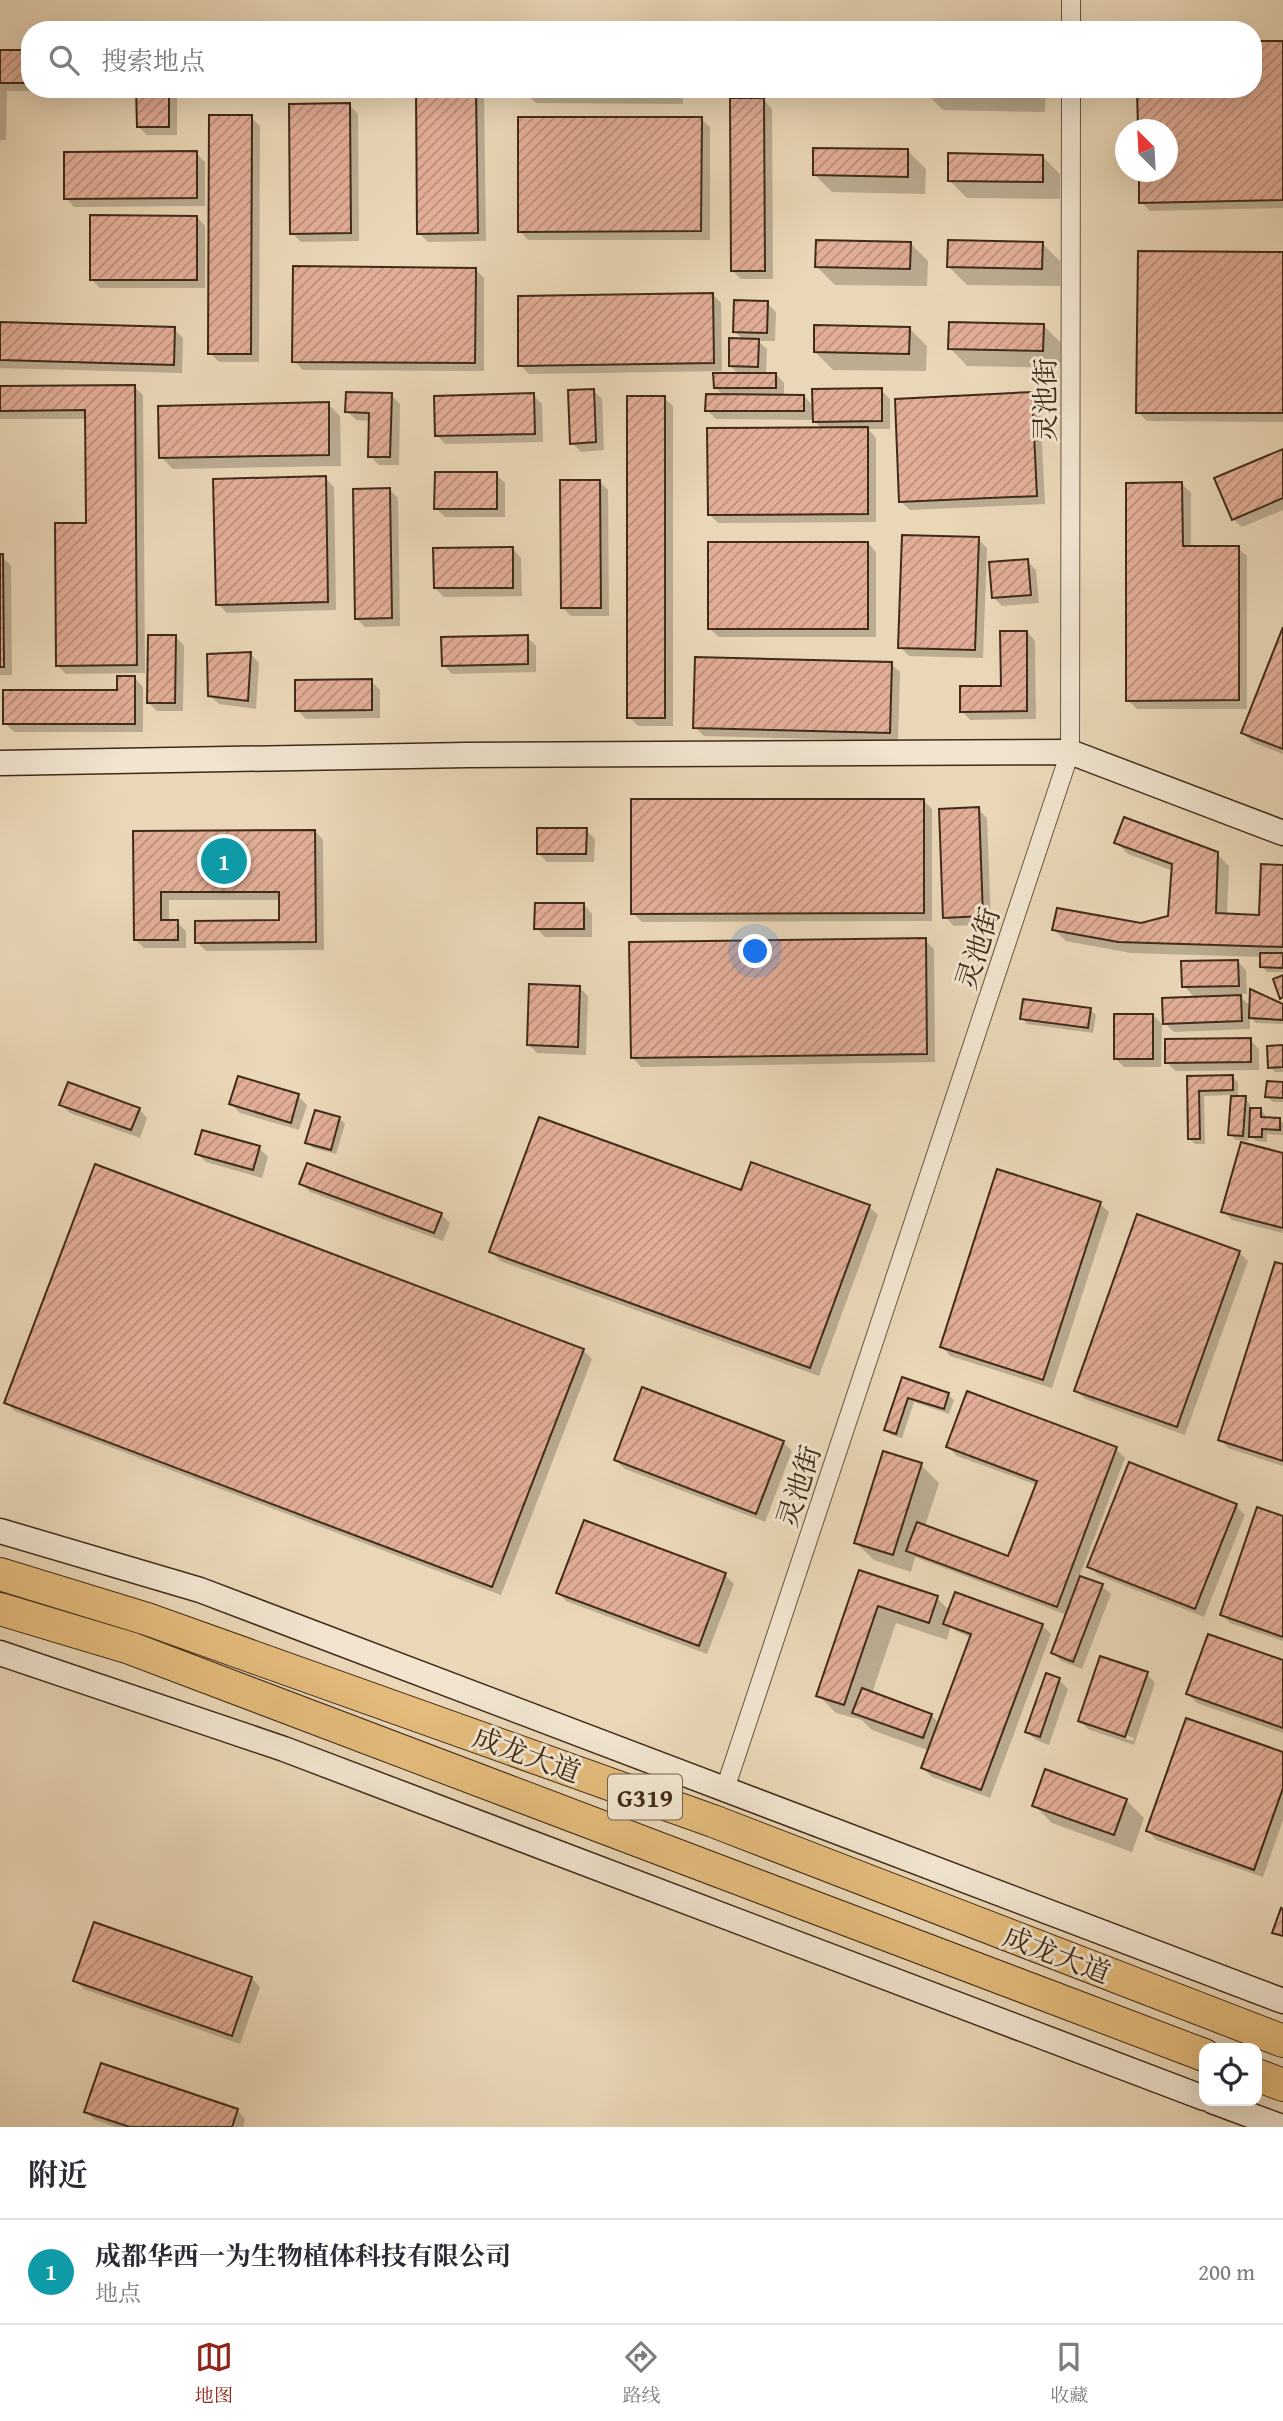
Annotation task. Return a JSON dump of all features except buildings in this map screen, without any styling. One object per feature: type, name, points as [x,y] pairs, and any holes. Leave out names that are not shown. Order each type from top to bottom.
[{"type":"highway","name":"成龙大道","points":[[0,1574],[148,1619],[713,1821],[1283,2041]]},
{"type":"highway","name":"成龙大道","points":[[0,1609],[130,1648],[1199,2053]]},
{"type":"highway","points":[[1262,2077],[1283,2085]]},
{"type":"street","points":[[1071,0],[1071,21]]},
{"type":"street","name":"灵池街","points":[[725,1789],[1070,752],[1071,98]]},
{"type":"street","points":[[0,763],[481,755],[1070,752],[1283,832]]},
{"type":"street","points":[[0,1531],[200,1590],[1283,2001]]},
{"type":"street","points":[[0,1653],[284,1749],[1199,2096]]},
{"type":"street","points":[[1225,2106],[1282,2127]]},
{"type":"place","name":"成都华西一为生物植体科技有限公司","points":[[224,861]]}]
